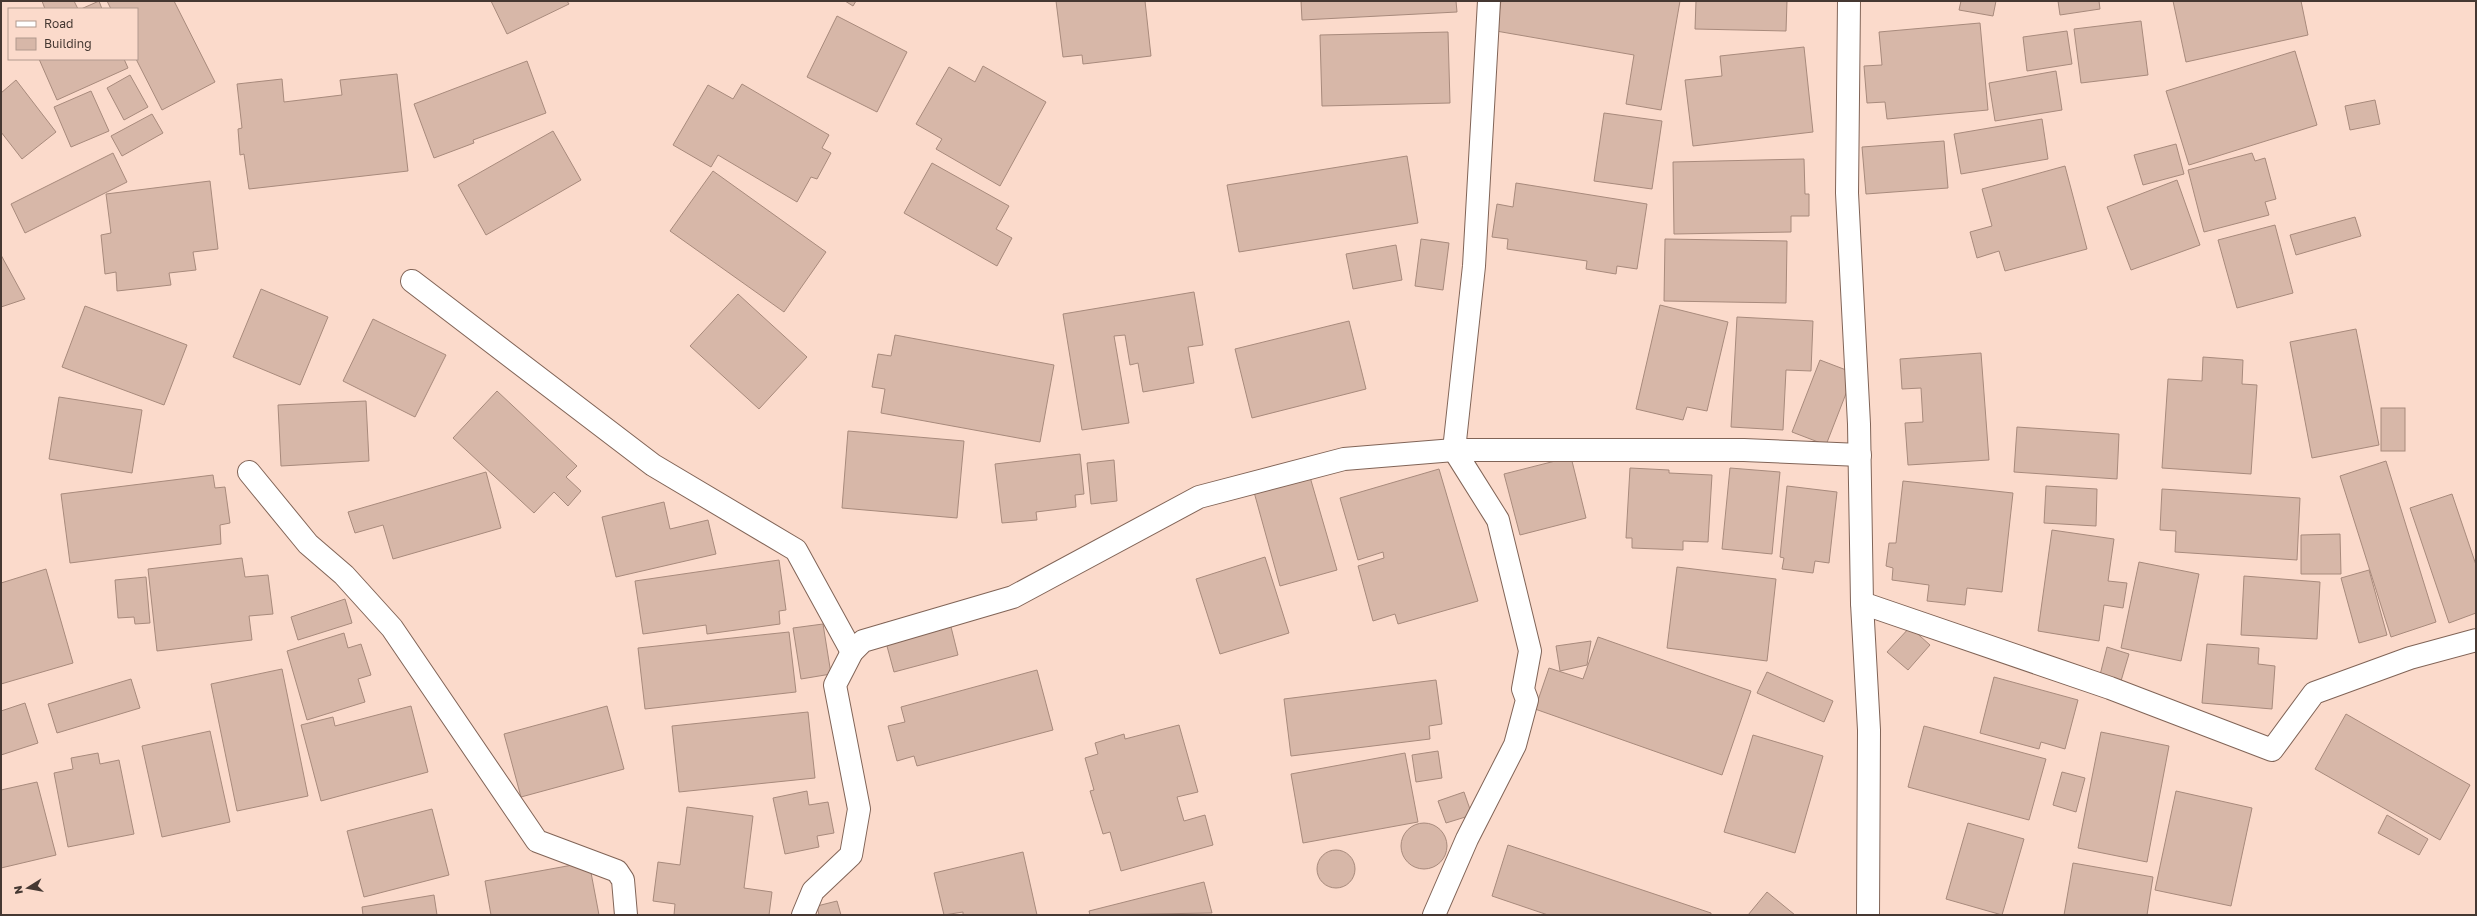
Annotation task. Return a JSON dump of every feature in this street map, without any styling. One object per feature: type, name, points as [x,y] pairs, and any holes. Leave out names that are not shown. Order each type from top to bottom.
[{"type":"street","points":[[1434,915],[1467,839],[1515,745],[1527,700],[1523,689],[1530,651],[1498,520],[1454,450],[1474,266],[1489,1]]},
{"type":"street","points":[[1848,1],[1847,193],[1860,455],[1862,603],[1869,730],[1868,915]]},
{"type":"street","points":[[412,281],[653,465],[796,550],[852,652]]},
{"type":"street","points":[[803,915],[812,892],[851,855],[860,809],[835,685],[852,652],[862,641],[1013,597],[1199,497],[1344,459],[1454,450],[1744,450],[1860,455]]},
{"type":"street","points":[[249,472],[308,544],[344,575],[392,628],[537,841],[617,871],[623,880],[626,915]]},
{"type":"street","points":[[1862,603],[2110,688],[2272,750],[2314,693],[2410,658],[2476,640]]},
{"type":"building","points":[[42,1],[74,1],[78,8],[45,8]]},
{"type":"building","points":[[99,1],[102,8],[83,8]]},
{"type":"building","points":[[107,1],[174,1],[215,82],[162,110],[137,60],[138,60],[138,8],[110,8]]},
{"type":"building","points":[[491,1],[567,1],[569,4],[507,34]]},
{"type":"building","points":[[845,1],[856,1],[853,6]]},
{"type":"building","points":[[1056,1],[1145,1],[1151,56],[1083,64],[1082,55],[1063,57]]},
{"type":"building","points":[[1301,1],[1456,1],[1457,12],[1302,20]]},
{"type":"building","points":[[1501,1],[1680,1],[1661,110],[1626,104],[1634,55],[1496,31]]},
{"type":"building","points":[[1696,1],[1787,1],[1786,31],[1695,29]]},
{"type":"building","points":[[1961,1],[1996,1],[1993,16],[1959,10]]},
{"type":"building","points":[[2058,1],[2099,1],[2100,9],[2060,15]]},
{"type":"building","points":[[2173,1],[2301,1],[2308,35],[2186,62]]},
{"type":"building","points":[[837,16],[907,52],[877,112],[807,77]]},
{"type":"building","points":[[2141,21],[2148,75],[2081,83],[2074,29]]},
{"type":"building","points":[[1980,23],[1988,110],[1887,119],[1885,102],[1867,103],[1864,66],[1882,65],[1879,32]]},
{"type":"building","points":[[2067,31],[2072,64],[2027,71],[2023,37]]},
{"type":"building","points":[[1448,32],[1450,103],[1322,106],[1320,35]]},
{"type":"building","points":[[1804,47],[1813,132],[1693,146],[1685,80],[1722,76],[1720,56]]},
{"type":"building","points":[[2295,51],[2317,125],[2189,165],[2166,91]]},
{"type":"building","points":[[39,60],[124,60],[128,68],[57,100]]},
{"type":"building","points":[[527,61],[546,113],[473,140],[474,143],[434,158],[414,104]]},
{"type":"building","points":[[983,66],[1046,102],[1000,186],[936,149],[942,139],[916,124],[949,67],[975,82]]},
{"type":"building","points":[[2056,71],[2062,110],[1995,121],[1989,83]]},
{"type":"building","points":[[397,74],[408,171],[249,189],[244,154],[240,155],[238,129],[242,128],[237,84],[282,79],[284,102],[342,95],[340,80]]},
{"type":"building","points":[[130,75],[148,107],[124,120],[107,88]]},
{"type":"building","points":[[16,80],[56,132],[22,159],[1,132],[1,93]]},
{"type":"building","points":[[742,84],[829,135],[822,148],[831,153],[817,179],[811,177],[797,202],[718,155],[711,167],[673,145],[708,85],[733,99]]},
{"type":"building","points":[[91,91],[109,131],[71,147],[54,107]]},
{"type":"building","points":[[2375,100],[2380,124],[2350,130],[2345,106]]},
{"type":"building","points":[[1604,113],[1662,121],[1652,189],[1594,181]]},
{"type":"building","points":[[152,114],[163,133],[122,156],[111,136]]},
{"type":"building","points":[[2042,119],[2048,159],[1961,174],[1954,134]]},
{"type":"building","points":[[553,131],[581,180],[486,235],[458,185]]},
{"type":"building","points":[[1944,141],[1948,188],[1866,194],[1862,147]]},
{"type":"building","points":[[2176,144],[2184,174],[2143,185],[2134,155]]},
{"type":"building","points":[[113,153],[127,182],[25,233],[11,204]]},
{"type":"building","points":[[2252,153],[2255,161],[2265,158],[2276,199],[2265,202],[2269,215],[2204,232],[2188,170]]},
{"type":"building","points":[[1407,156],[1418,223],[1239,252],[1227,185]]},
{"type":"building","points":[[1804,159],[1805,194],[1809,194],[1809,216],[1791,216],[1791,232],[1674,234],[1673,162]]},
{"type":"building","points":[[932,163],[1009,206],[996,229],[1012,238],[997,266],[904,213]]},
{"type":"building","points":[[2065,166],[2087,249],[2005,271],[1999,251],[1977,258],[1970,232],[1992,226],[1982,189]]},
{"type":"building","points":[[713,171],[826,252],[784,312],[670,231]]},
{"type":"building","points":[[2177,180],[2200,245],[2131,270],[2107,207]]},
{"type":"building","points":[[210,181],[218,249],[193,252],[196,270],[169,273],[171,285],[117,291],[116,272],[105,274],[101,235],[111,233],[106,194]]},
{"type":"building","points":[[1516,183],[1647,204],[1637,269],[1617,266],[1616,274],[1586,269],[1587,261],[1507,249],[1508,239],[1492,237],[1497,204],[1513,207]]},
{"type":"building","points":[[2355,217],[2361,236],[2296,255],[2290,235]]},
{"type":"building","points":[[2275,225],[2293,293],[2237,308],[2218,240]]},
{"type":"building","points":[[1421,239],[1449,243],[1443,290],[1415,286]]},
{"type":"building","points":[[1665,239],[1787,241],[1786,303],[1664,301]]},
{"type":"building","points":[[1396,245],[1402,280],[1353,289],[1346,254]]},
{"type":"building","points":[[1,255],[25,299],[1,307]]},
{"type":"building","points":[[261,289],[328,317],[300,385],[233,357]]},
{"type":"building","points":[[1194,292],[1203,345],[1188,347],[1194,383],[1143,392],[1138,363],[1130,365],[1125,335],[1114,336],[1129,423],[1082,430],[1063,314]]},
{"type":"building","points":[[738,294],[807,357],[759,409],[690,346]]},
{"type":"building","points":[[1660,305],[1728,322],[1707,411],[1687,407],[1683,420],[1636,409]]},
{"type":"building","points":[[85,306],[187,345],[164,405],[62,367]]},
{"type":"building","points":[[1737,317],[1813,321],[1811,371],[1786,370],[1783,430],[1731,427]]},
{"type":"building","points":[[373,319],[446,355],[415,417],[343,381]]},
{"type":"building","points":[[1349,321],[1366,389],[1252,418],[1235,349]]},
{"type":"building","points":[[2356,329],[2379,445],[2312,458],[2290,342]]},
{"type":"building","points":[[895,335],[1054,365],[1040,442],[881,413],[885,389],[872,387],[878,354],[891,356]]},
{"type":"building","points":[[1981,353],[1989,460],[1908,465],[1905,423],[1923,422],[1921,388],[1902,389],[1900,359]]},
{"type":"building","points":[[2203,357],[2243,360],[2242,384],[2257,385],[2251,474],[2162,468],[2168,379],[2202,381]]},
{"type":"building","points":[[1820,360],[1854,373],[1826,445],[1792,432]]},
{"type":"building","points":[[497,391],[577,466],[566,477],[581,491],[568,506],[554,492],[534,513],[453,438]]},
{"type":"building","points":[[59,397],[142,410],[132,473],[49,459]]},
{"type":"building","points":[[366,401],[369,461],[281,466],[278,405]]},
{"type":"building","points":[[2381,408],[2405,408],[2405,451],[2381,451]]},
{"type":"building","points":[[2017,427],[2119,434],[2117,479],[2014,472]]},
{"type":"building","points":[[848,431],[964,441],[957,518],[842,508]]},
{"type":"building","points":[[1080,454],[1084,494],[1075,495],[1076,507],[1036,512],[1037,520],[1002,523],[995,464]]},
{"type":"building","points":[[1571,457],[1586,518],[1520,535],[1504,474]]},
{"type":"building","points":[[1114,460],[1117,501],[1091,504],[1087,463]]},
{"type":"building","points":[[2386,461],[2436,622],[2391,637],[2340,476]]},
{"type":"building","points":[[1630,468],[1669,470],[1669,473],[1712,475],[1708,542],[1683,541],[1683,550],[1632,548],[1632,538],[1626,538]]},
{"type":"building","points":[[1730,468],[1780,472],[1772,554],[1722,549]]},
{"type":"building","points":[[1439,469],[1478,601],[1398,624],[1395,614],[1373,621],[1358,566],[1384,558],[1383,552],[1358,560],[1340,498]]},
{"type":"building","points":[[486,472],[501,528],[393,559],[383,525],[355,533],[348,512]]},
{"type":"building","points":[[213,475],[215,488],[225,487],[230,523],[220,525],[221,544],[70,563],[61,494]]},
{"type":"building","points":[[1310,477],[1337,570],[1280,586],[1254,492]]},
{"type":"building","points":[[1903,481],[2013,493],[2002,592],[1967,588],[1965,605],[1927,601],[1929,585],[1892,580],[1893,568],[1886,566],[1889,543],[1896,543]]},
{"type":"building","points":[[1787,486],[1837,492],[1829,563],[1815,561],[1813,573],[1782,569],[1784,558],[1780,557]]},
{"type":"building","points":[[2046,486],[2097,489],[2096,526],[2044,523]]},
{"type":"building","points":[[2162,489],[2300,498],[2297,560],[2175,552],[2176,531],[2160,530]]},
{"type":"building","points":[[2452,494],[2476,565],[2476,613],[2449,623],[2410,508]]},
{"type":"building","points":[[664,502],[670,529],[708,520],[716,554],[616,577],[602,517]]},
{"type":"building","points":[[2052,530],[2114,539],[2108,581],[2127,583],[2123,608],[2104,605],[2099,641],[2038,631]]},
{"type":"building","points":[[2340,534],[2341,574],[2301,574],[2301,535]]},
{"type":"building","points":[[1265,557],[1289,633],[1220,654],[1196,579]]},
{"type":"building","points":[[242,558],[245,577],[268,575],[273,614],[249,616],[252,640],[157,651],[148,569]]},
{"type":"building","points":[[779,560],[786,610],[779,611],[780,624],[707,634],[706,625],[643,634],[635,581]]},
{"type":"building","points":[[2139,562],[2199,574],[2181,661],[2121,648]]},
{"type":"building","points":[[1677,567],[1776,579],[1767,661],[1667,648]]},
{"type":"building","points":[[46,569],[73,663],[1,684],[1,583]]},
{"type":"building","points":[[2369,570],[2387,635],[2359,643],[2341,578]]},
{"type":"building","points":[[2244,576],[2320,582],[2317,639],[2241,635]]},
{"type":"building","points":[[146,577],[150,623],[135,624],[134,617],[118,618],[115,580]]},
{"type":"building","points":[[345,599],[352,623],[298,640],[291,617]]},
{"type":"building","points":[[946,607],[958,655],[894,672],[881,624]]},
{"type":"building","points":[[823,624],[831,674],[801,679],[793,628]]},
{"type":"building","points":[[1910,627],[1930,645],[1908,670],[1887,652]]},
{"type":"building","points":[[789,632],[796,692],[645,709],[638,648]]},
{"type":"building","points":[[344,633],[348,648],[361,644],[371,675],[358,679],[365,702],[307,720],[287,651]]},
{"type":"building","points":[[1598,637],[1751,691],[1722,775],[1535,709],[1549,668],[1583,679]]},
{"type":"building","points":[[1591,641],[1587,665],[1560,671],[1556,646]]},
{"type":"building","points":[[2207,644],[2259,648],[2258,664],[2275,666],[2272,709],[2202,703]]},
{"type":"building","points":[[2107,647],[2129,654],[2121,681],[2100,675]]},
{"type":"building","points":[[282,669],[308,796],[237,811],[211,684]]},
{"type":"building","points":[[1037,670],[1053,730],[917,766],[914,756],[897,761],[888,726],[905,722],[901,707]]},
{"type":"building","points":[[1767,672],[1833,701],[1824,722],[1757,693]]},
{"type":"building","points":[[1994,677],[2078,700],[2065,749],[2041,742],[2039,749],[1980,733]]},
{"type":"building","points":[[131,679],[140,708],[57,733],[48,704]]},
{"type":"building","points":[[1436,680],[1442,724],[1429,726],[1430,739],[1291,756],[1284,699]]},
{"type":"building","points":[[25,703],[38,743],[1,755],[1,711]]},
{"type":"building","points":[[411,706],[428,772],[321,801],[301,725],[333,717],[335,726]]},
{"type":"building","points":[[607,706],[624,769],[521,797],[504,734]]},
{"type":"building","points":[[808,712],[815,778],[679,792],[672,726]]},
{"type":"building","points":[[2346,714],[2470,785],[2440,840],[2315,769]]},
{"type":"building","points":[[1179,725],[1198,792],[1177,797],[1184,821],[1205,815],[1213,845],[1121,871],[1110,832],[1103,834],[1090,791],[1094,790],[1085,758],[1098,754],[1095,743],[1124,734],[1125,739]]},
{"type":"building","points":[[1924,726],[2046,759],[2029,820],[1908,787]]},
{"type":"building","points":[[210,731],[230,822],[162,837],[142,746]]},
{"type":"building","points":[[2101,732],[2169,746],[2147,862],[2078,848]]},
{"type":"building","points":[[1753,735],[1823,756],[1795,853],[1724,832]]},
{"type":"building","points":[[1438,751],[1442,778],[1416,782],[1412,755]]},
{"type":"building","points":[[98,753],[100,764],[119,760],[134,834],[68,847],[54,773],[73,769],[71,758]]},
{"type":"building","points":[[1405,753],[1418,822],[1303,843],[1291,774]]},
{"type":"building","points":[[2062,772],[2085,778],[2076,812],[2053,805]]},
{"type":"building","points":[[37,782],[56,855],[1,868],[1,790]]},
{"type":"building","points":[[807,791],[809,805],[828,802],[834,833],[817,836],[819,847],[785,854],[773,798]]},
{"type":"building","points":[[2176,791],[2252,808],[2231,906],[2155,890]]},
{"type":"building","points":[[1464,792],[1472,815],[1446,823],[1438,801]]},
{"type":"building","points":[[687,807],[753,816],[744,888],[772,892],[769,915],[674,915],[675,904],[653,901],[658,862],[680,865]]},
{"type":"building","points":[[432,809],[449,875],[364,897],[347,831]]},
{"type":"building","points":[[2387,815],[2428,839],[2419,855],[2378,833]]},
{"type":"building","points":[[1424,823],[1437,827],[1443,833],[1447,846],[1443,859],[1437,865],[1424,869],[1411,865],[1405,859],[1401,846],[1405,833],[1411,827]]},
{"type":"building","points":[[1968,823],[2024,839],[2002,915],[1946,899]]},
{"type":"building","points":[[1508,845],[1711,913],[1711,915],[1548,915],[1492,896]]},
{"type":"building","points":[[1332,850],[1340,850],[1352,859],[1355,869],[1352,879],[1346,885],[1340,888],[1332,888],[1320,879],[1317,873],[1317,865],[1326,853]]},
{"type":"building","points":[[1023,852],[1037,915],[963,915],[963,912],[944,915],[934,873]]},
{"type":"building","points":[[589,862],[599,915],[491,915],[485,881]]},
{"type":"building","points":[[2073,863],[2153,877],[2147,915],[2064,915]]},
{"type":"building","points":[[1204,882],[1212,913],[1090,915],[1089,911]]},
{"type":"building","points":[[1767,892],[1795,915],[1748,915]]},
{"type":"building","points":[[434,895],[437,915],[363,915],[362,907]]},
{"type":"building","points":[[837,901],[841,915],[819,915],[817,906]]}]
